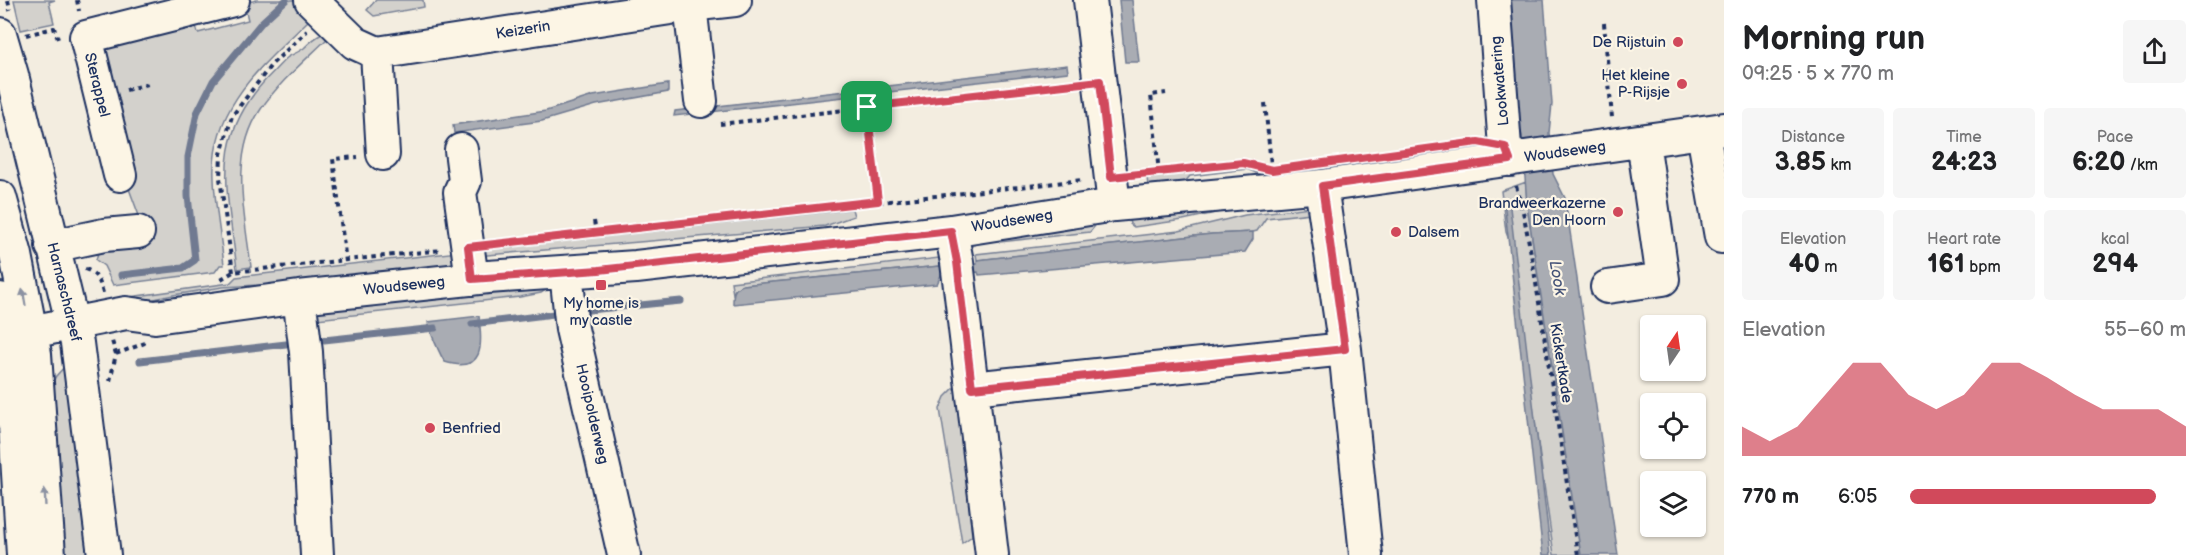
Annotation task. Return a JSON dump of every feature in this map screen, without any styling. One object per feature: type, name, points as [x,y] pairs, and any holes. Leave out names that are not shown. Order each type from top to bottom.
[{"type":"street","name":"Sterappel","points":[[120,175],[86,38],[232,0]]},
{"type":"street","name":"Keizerin","points":[[376,53],[735,0]]},
{"type":"street","points":[[1090,0],[1113,191]]},
{"type":"street","name":"Lookwatering","points":[[1494,0],[1505,147],[1525,162]]},
{"type":"street","points":[[323,4],[355,43],[376,53],[383,154]]},
{"type":"street","points":[[690,5],[711,112]]},
{"type":"street","name":"Harnaschdreef","points":[[10,30],[12,75],[74,333],[104,555]]},
{"type":"street","points":[[1713,131],[1721,237]]},
{"type":"street","name":"Woudseweg","points":[[14,347],[74,333],[129,333],[155,317],[299,297],[472,279],[648,266],[951,231],[1113,191],[1322,186],[1525,162],[1713,131]]},
{"type":"street","points":[[1607,287],[1663,279],[1643,141]]},
{"type":"street","points":[[461,150],[465,181],[460,192],[472,279]]},
{"type":"street","points":[[1322,186],[1345,349],[1366,555]]},
{"type":"street","points":[[0,197],[20,274],[14,347],[23,555]]},
{"type":"street","points":[[951,231],[992,555]]},
{"type":"street","points":[[52,246],[104,235],[138,232]]},
{"type":"street","name":"Hooipolderweg","points":[[566,272],[572,329],[624,555]]},
{"type":"street","points":[[299,297],[306,352],[316,555]]},
{"type":"street","points":[[0,299],[14,347],[41,419],[49,555]]},
{"type":"street","points":[[972,388],[1345,349]]},
{"type":"path","points":[[8,0],[10,30],[54,28],[60,43],[86,38]]},
{"type":"path","name":"Woudseweg","points":[[323,4],[232,116],[221,154],[220,178],[232,272],[345,262],[878,201],[1113,191],[1159,173],[1169,172]]},
{"type":"path","points":[[1604,23],[1612,122]]},
{"type":"path","points":[[711,112],[867,107],[1100,81]]},
{"type":"path","points":[[1159,173],[1151,95],[1166,93]]},
{"type":"path","points":[[1262,167],[1272,170],[1265,103]]},
{"type":"path","points":[[867,107],[878,201]]},
{"type":"path","points":[[345,262],[333,159],[383,154]]},
{"type":"path","name":"Kickertkade","points":[[1525,162],[1524,216],[1578,555]]},
{"type":"path","points":[[1211,167],[1243,163],[1253,165]]},
{"type":"path","points":[[594,221],[596,233]]},
{"type":"shaded area","points":[[14,0],[55,0],[49,2],[54,23],[21,30]]},
{"type":"shaded area","points":[[257,0],[299,0],[309,20],[242,90],[221,130],[215,153],[214,179],[224,265],[220,265],[215,272],[113,285],[104,266],[96,260],[99,249],[141,221],[125,178],[92,41],[193,16],[198,33],[248,20],[244,3]]},
{"type":"shaded area","points":[[376,0],[423,0],[424,7],[374,16],[367,10]]},
{"type":"shaded area","points":[[322,34],[331,35],[277,89],[261,109],[251,127],[245,146],[242,186],[251,267],[237,269],[229,212],[227,163],[231,140],[239,117],[254,94],[286,59]]},
{"type":"shaded area","points":[[1244,167],[1254,168],[1263,173],[1261,175],[1247,169],[1190,176],[1183,184],[1148,186],[1147,177]]},
{"type":"shaded area","points":[[1526,182],[1527,205],[1581,555],[1554,555],[1506,232],[1501,191]]},
{"type":"shaded area","points":[[1310,207],[1311,213],[1266,218],[1257,231],[1253,232],[1212,234],[977,260],[976,254],[1179,231],[1245,215]]},
{"type":"shaded area","points":[[852,209],[854,216],[825,226],[476,256],[475,250]]},
{"type":"shaded area","points":[[1229,210],[1134,227],[1130,224],[1128,217]]},
{"type":"shaded area","points":[[1098,222],[1090,232],[1000,242],[998,239]]},
{"type":"shaded area","points":[[458,252],[459,263],[452,270],[371,279],[223,287],[131,304],[130,297],[230,283],[236,277]]},
{"type":"shaded area","points":[[939,258],[940,266],[743,285],[735,289],[733,294],[731,282]]},
{"type":"shaded area","points":[[529,284],[544,291],[520,297],[317,319],[321,308]]},
{"type":"shaded area","points":[[67,364],[94,555],[54,555],[49,389],[56,376]]},
{"type":"shaded area","points":[[957,385],[972,536],[962,543],[940,409],[945,397]]},
{"type":"water","points":[[1119,0],[1132,0],[1139,62],[1125,62]]},
{"type":"water","name":"Look","points":[[1503,0],[1544,0],[1552,104],[1549,133],[1553,174],[1565,198],[1618,555],[1581,555],[1527,205],[1522,136],[1516,108]]},
{"type":"water","points":[[1067,65],[1068,72],[674,116],[675,111]]},
{"type":"water","points":[[668,84],[668,92],[596,105],[542,121],[454,133],[453,125],[546,111],[593,96]]},
{"type":"water","points":[[1509,199],[1551,555],[1543,555],[1504,200]]},
{"type":"water","points":[[1253,232],[1253,239],[1245,252],[979,275],[978,272],[941,275],[937,284],[733,304],[734,292],[743,285],[940,266],[941,268],[977,264],[977,260],[994,258],[1212,234]]},
{"type":"water","points":[[479,316],[480,346],[474,360],[468,364],[458,365],[445,362],[428,322]]},
{"type":"waterway","points":[[121,275],[183,268],[195,260],[188,196],[188,157],[197,113],[213,81],[262,22],[286,0]]},
{"type":"waterway","points":[[579,311],[681,301]]},
{"type":"waterway","points":[[472,324],[554,314]]},
{"type":"waterway","points":[[324,340],[435,328]]},
{"type":"waterway","points":[[140,361],[286,344]]},
{"type":"place","name":"De Rijstuin","points":[[1678,42]]},
{"type":"place","name":"Het kleine P-Rijsje","points":[[1682,84]]},
{"type":"place","name":"Brandweerkazerne Den Hoorn","points":[[1618,212]]},
{"type":"place","name":"Dalsem","points":[[1396,232]]},
{"type":"place","name":"My home is my castle","points":[[601,285]]},
{"type":"place","name":"Benfried","points":[[430,428]]},
{"type":"route","points":[[1100,81],[1111,177],[1243,163],[1272,170],[1478,142],[1505,147],[1510,160],[1322,186],[1323,207],[1345,349],[972,388],[957,262],[951,231],[599,270],[472,279],[468,247],[878,201],[867,107],[1100,81]]}]
